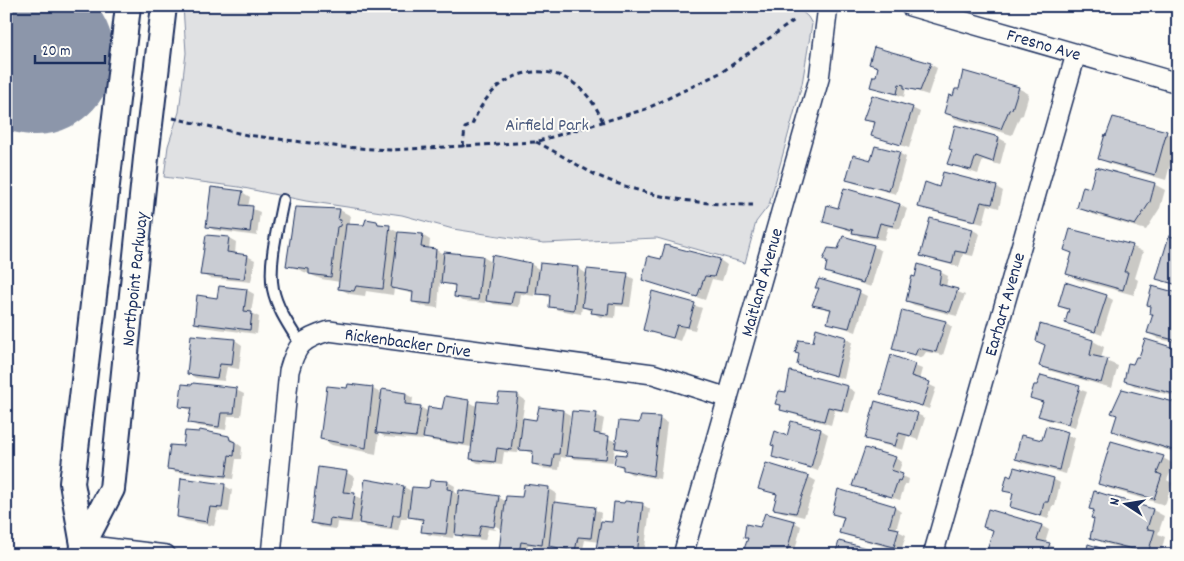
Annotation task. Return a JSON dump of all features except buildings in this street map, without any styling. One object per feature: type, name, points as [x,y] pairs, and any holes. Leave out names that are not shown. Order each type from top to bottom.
[{"type":"street","name":"Northpoint Parkway","points":[[82,550],[72,482],[128,6]]},
{"type":"street","name":"Northpoint Parkway","points":[[82,550],[112,489],[146,158],[164,6]]},
{"type":"street","name":"Maitland Avenue","points":[[683,555],[819,79],[828,6]]},
{"type":"street","name":"Fresno Ave","points":[[910,6],[1178,83]]},
{"type":"street","name":"Earhart Avenue","points":[[933,555],[1076,54]]},
{"type":"street","name":"Rickenbacker Drive","points":[[301,345],[309,337],[329,331],[652,374],[728,398]]},
{"type":"street","points":[[270,555],[289,371],[295,350],[301,345]]},
{"type":"street","points":[[82,550],[166,555]]},
{"type":"lane","points":[[283,200],[272,284],[281,312],[301,345]]},
{"type":"path","points":[[172,118],[247,135],[342,147],[390,150],[535,142],[646,109],[722,72],[796,19]]},
{"type":"path","points":[[462,147],[465,128],[472,125],[477,111],[491,91],[504,80],[531,72],[544,72],[574,83],[592,100],[603,122]]},
{"type":"path","points":[[535,142],[595,174],[641,192],[690,202],[753,205]]},
{"type":"green space","name":"Airfield Park","points":[[183,6],[796,6],[808,17],[812,24],[802,84],[769,205],[756,222],[745,263],[657,238],[544,243],[453,229],[402,215],[306,201],[239,187],[164,177],[168,146],[179,112],[186,53]]},
{"type":"runway","points":[[6,49],[35,56]]}]
